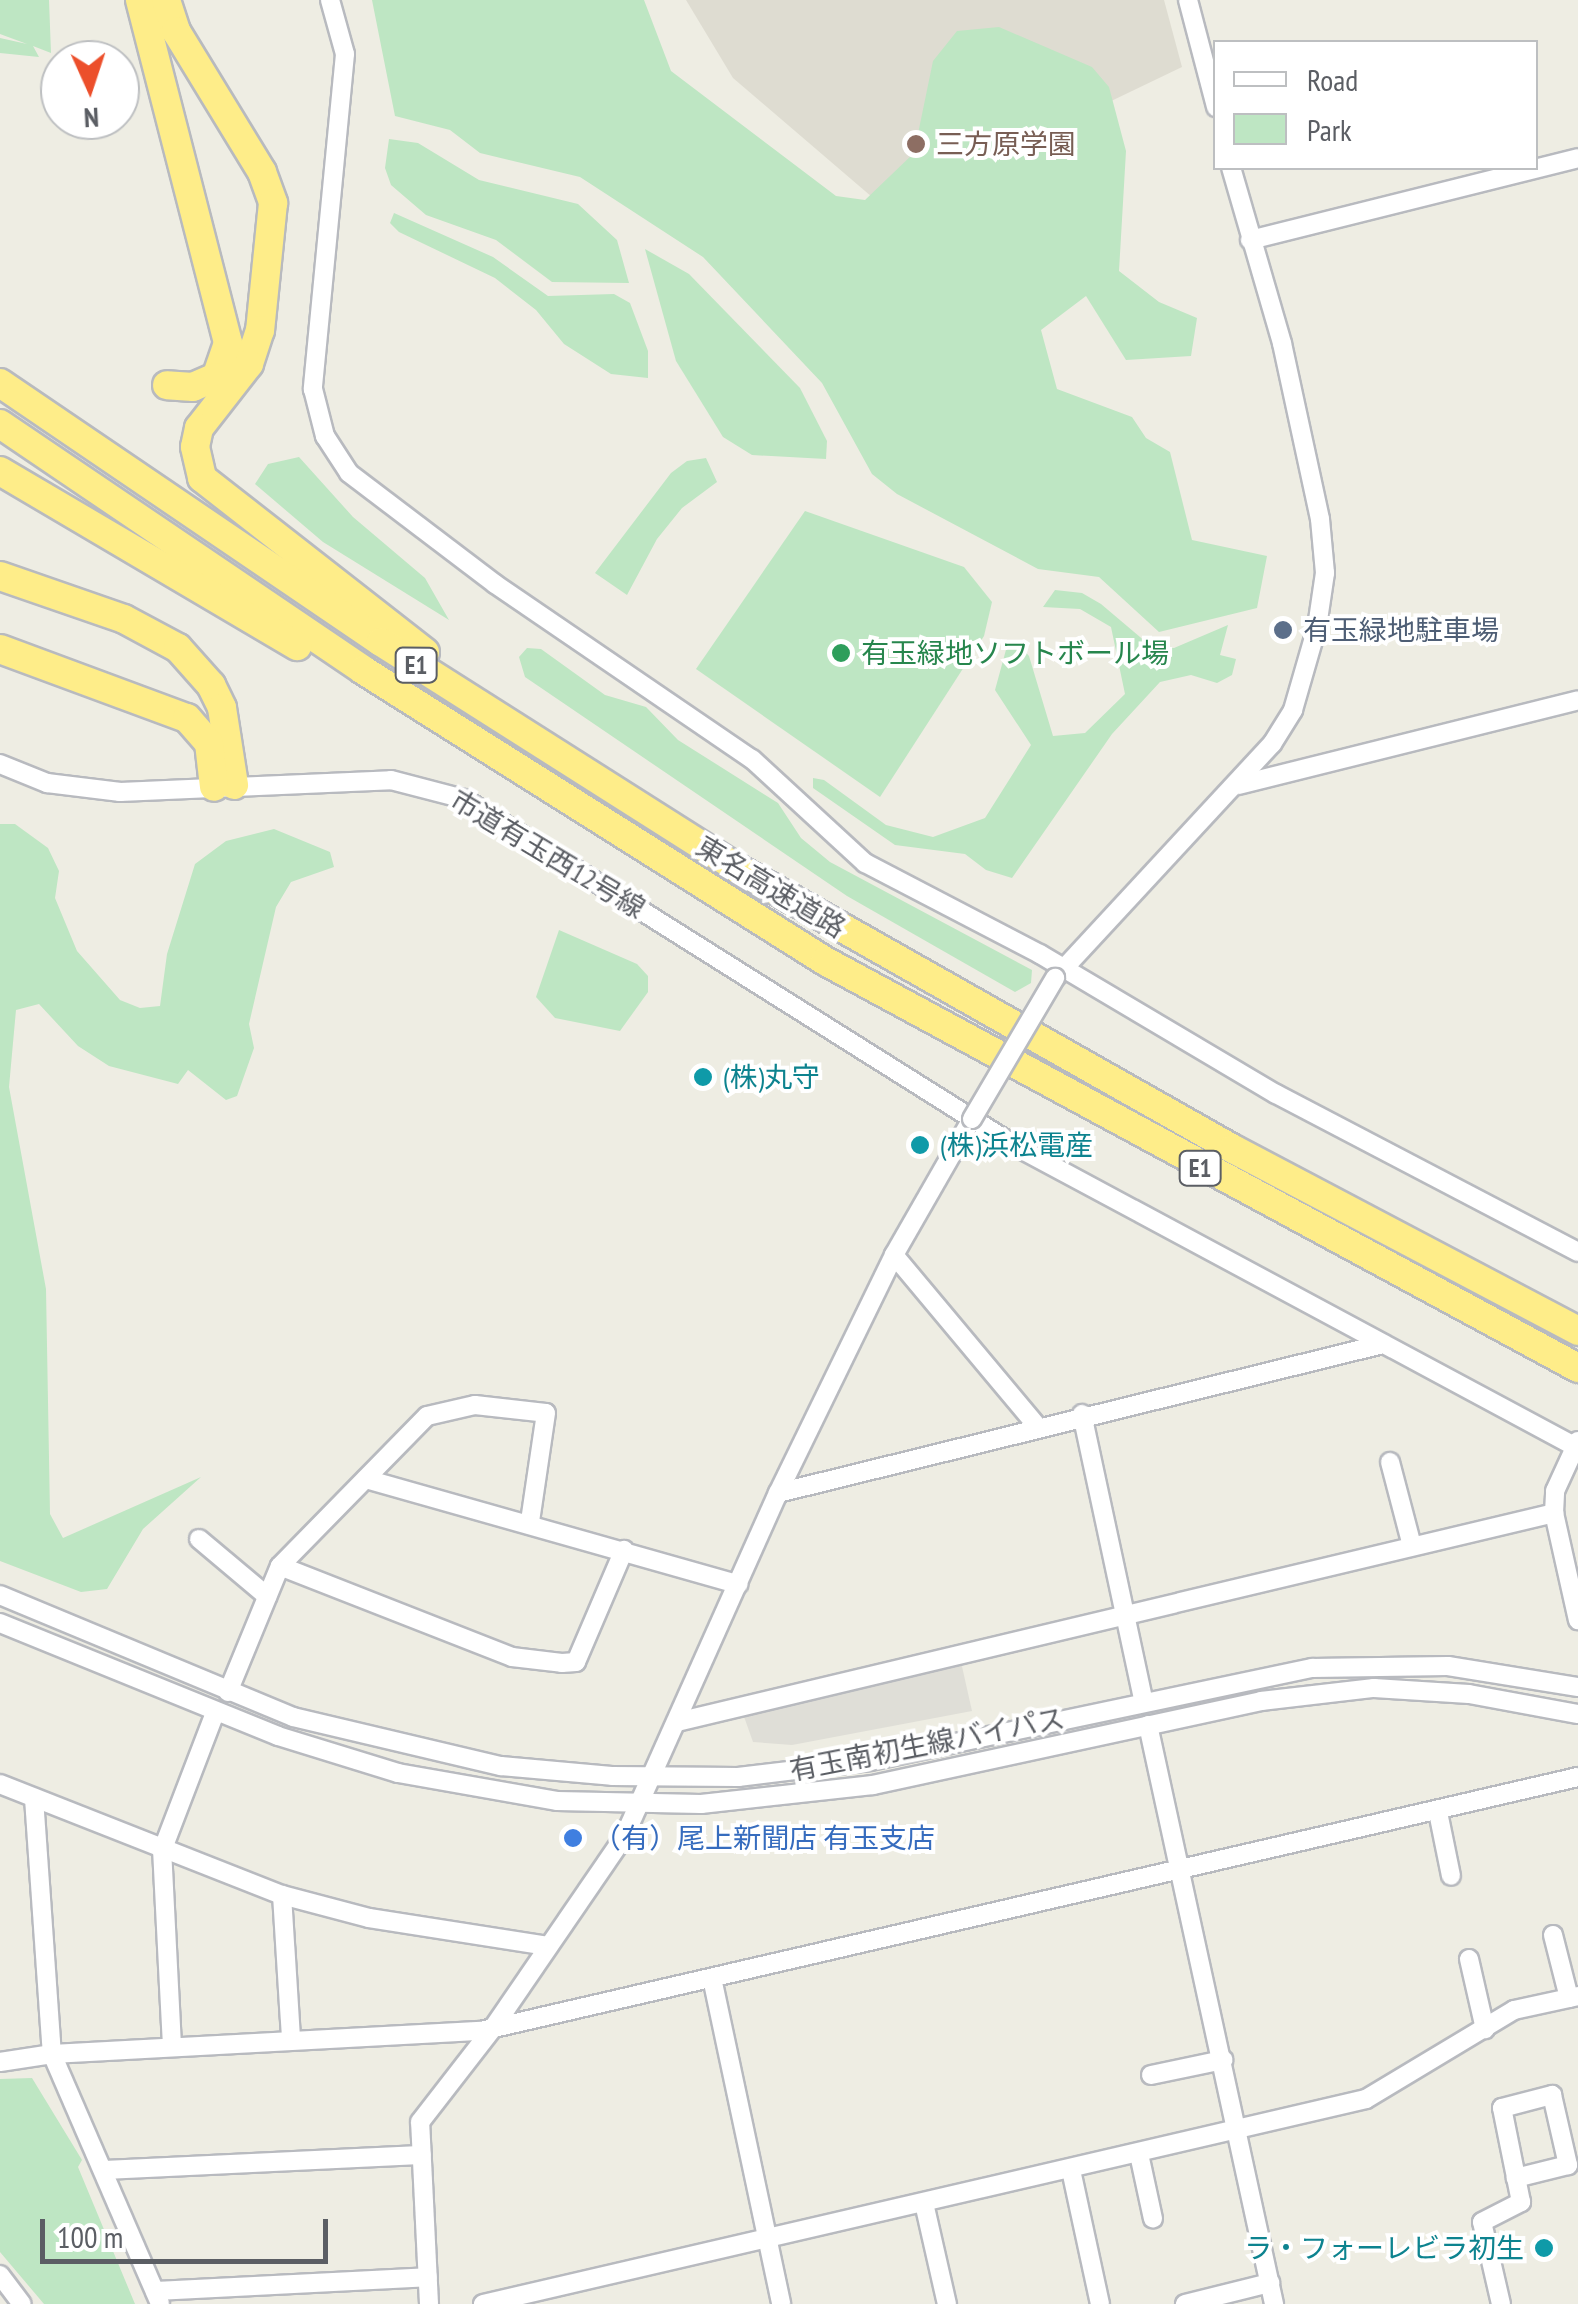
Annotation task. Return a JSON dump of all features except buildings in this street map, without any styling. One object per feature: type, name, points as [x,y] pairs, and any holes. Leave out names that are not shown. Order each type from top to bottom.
[{"type":"highway","points":[[140,0],[228,343],[216,377],[193,387],[167,384]]},
{"type":"highway","points":[[166,0],[176,31],[262,172],[274,203],[260,330],[249,364],[199,428],[195,446],[202,478],[535,741]]},
{"type":"highway","name":"東名高速道路","points":[[0,383],[535,741],[842,931],[1233,1150],[1578,1332]]},
{"type":"highway","name":"東名高速道路","points":[[0,424],[516,770],[825,961],[1578,1368]]},
{"type":"highway","points":[[0,471],[170,575],[516,770]]},
{"type":"highway","points":[[0,576],[124,620],[178,648],[222,708],[224,786]]},
{"type":"highway","points":[[0,649],[187,718],[209,743],[224,786]]},
{"type":"street","points":[[330,0],[344,54],[313,389],[324,436],[349,473],[495,584],[752,759],[855,856],[1058,974],[1578,1252]]},
{"type":"street","points":[[1188,0],[1213,96]]},
{"type":"street","points":[[1538,168],[1578,158]]},
{"type":"street","points":[[428,2304],[420,2122],[494,2028],[640,1804],[778,1492],[894,1256],[1058,974],[1238,786],[1293,710],[1324,573],[1306,446],[1232,170]]},
{"type":"street","points":[[1250,240],[1530,170]]},
{"type":"street","points":[[1238,786],[1578,700]]},
{"type":"street","name":"市道有玉西12号線","points":[[0,764],[73,788],[391,780],[464,798],[828,1033],[972,1120],[1577,1445]]},
{"type":"street","points":[[894,1256],[1036,1424]]},
{"type":"street","points":[[778,1492],[1036,1424],[1383,1344]]},
{"type":"street","points":[[228,1692],[280,1566],[416,1423],[442,1410],[475,1405],[546,1413],[530,1522]]},
{"type":"street","points":[[1082,1414],[1143,1700]]},
{"type":"street","points":[[1577,1445],[1556,1491],[1554,1513],[1578,1620]]},
{"type":"street","points":[[1390,1462],[1412,1546]]},
{"type":"street","points":[[366,1479],[530,1522],[738,1584]]},
{"type":"street","points":[[677,1722],[1554,1513]]},
{"type":"street","points":[[199,1539],[267,1596]]},
{"type":"street","points":[[280,1566],[512,1657],[562,1663],[576,1662],[624,1550]]},
{"type":"street","name":"有玉南初生線バイパス","points":[[0,1595],[228,1692],[362,1736],[501,1766],[652,1779],[738,1778],[870,1760],[1143,1700],[1371,1663],[1448,1666],[1578,1687]]},
{"type":"street","name":"有玉南初生線バイパス","points":[[0,1623],[215,1713],[352,1760],[447,1783],[556,1801],[640,1804],[754,1800],[873,1785],[1261,1700],[1374,1688],[1469,1694],[1578,1714]]},
{"type":"street","points":[[172,2046],[162,1851],[215,1713]]},
{"type":"street","points":[[1148,1725],[1274,2304]]},
{"type":"street","points":[[0,2062],[52,2054],[494,2028],[1573,1781]]},
{"type":"street","points":[[0,1784],[162,1851],[282,1895],[386,1922],[548,1946]]},
{"type":"street","points":[[34,1798],[52,2054],[158,2298],[428,2276]]},
{"type":"street","points":[[1438,1812],[1451,1876]]},
{"type":"street","points":[[282,1895],[290,2040]]},
{"type":"street","points":[[482,2304],[1139,2154],[1389,2090],[1514,2010],[1573,1997],[1554,1936]]},
{"type":"street","points":[[1469,1959],[1486,2029]]},
{"type":"street","points":[[712,1978],[781,2304]]},
{"type":"street","points":[[1152,2075],[1223,2060]]},
{"type":"street","points":[[1501,2304],[1482,2222],[1519,2208],[1502,2108],[1552,2094],[1568,2166],[1516,2178]]},
{"type":"street","points":[[1139,2154],[1153,2220]]},
{"type":"street","points":[[103,2170],[422,2155]]},
{"type":"street","points":[[1071,2170],[1100,2304]]},
{"type":"street","points":[[924,2204],[947,2304]]},
{"type":"street","points":[[0,2275],[22,2304]]},
{"type":"street","points":[[1185,2304],[1270,2284]]},
{"type":"shaded area","name":"三方原学園","points":[[686,0],[1164,0],[1182,67],[886,209],[733,78]]},
{"type":"shaded area","points":[[961,1662],[972,1711],[792,1745],[753,1742],[742,1711]]},
{"type":"green space","points":[[0,0],[49,0],[51,40],[40,40],[40,49],[33,46],[39,57],[0,53],[0,38],[27,44],[0,34]]},
{"type":"green space","points":[[372,0],[644,0],[671,71],[836,196],[865,200],[914,153],[933,61],[957,31],[999,27],[1092,67],[1109,87],[1126,151],[1119,271],[1159,302],[1197,318],[1191,356],[1126,360],[1086,296],[1041,330],[1057,389],[1132,417],[1146,438],[1170,452],[1192,540],[1267,556],[1257,608],[1159,632],[1099,577],[1038,569],[897,494],[872,474],[822,383],[703,257],[580,177],[480,153],[450,130],[395,116]]},
{"type":"green space","points":[[389,139],[418,143],[479,180],[578,204],[617,240],[629,283],[552,282],[496,240],[426,215],[391,185],[385,168]]},
{"type":"green space","points":[[394,213],[493,257],[548,296],[614,294],[630,303],[648,351],[648,378],[611,374],[564,344],[536,310],[495,278],[399,232],[390,223]]},
{"type":"green space","points":[[645,249],[689,274],[800,388],[827,441],[826,459],[752,455],[723,437],[676,361]]},
{"type":"green space","points":[[299,457],[353,517],[425,578],[449,620],[323,542],[255,484],[268,464]]},
{"type":"green space","points":[[706,458],[717,482],[682,508],[657,539],[627,595],[595,573],[671,473],[687,461]]},
{"type":"green space","name":"有玉緑地ソフトボール場","points":[[805,511],[964,567],[992,602],[984,636],[880,797],[696,669]]},
{"type":"green space","points":[[1055,590],[1082,593],[1101,604],[1153,648],[1174,648],[1228,625],[1220,655],[1236,659],[1232,675],[1217,683],[1191,675],[1160,682],[1112,734],[1012,878],[986,870],[965,854],[895,845],[813,788],[813,778],[824,780],[886,825],[933,837],[985,818],[1031,745],[995,690],[1007,646],[1015,640],[1029,656],[1053,736],[1085,733],[1125,694],[1111,627],[1080,609],[1043,607]]},
{"type":"green space","points":[[527,648],[541,649],[605,695],[646,707],[678,740],[778,803],[801,838],[830,862],[1032,970],[1031,983],[1015,992],[847,896],[525,677],[519,657]]},
{"type":"green space","points":[[0,824],[15,824],[48,848],[59,871],[55,898],[77,951],[120,1000],[140,1008],[160,1006],[167,954],[195,864],[226,841],[274,829],[330,852],[334,867],[291,882],[276,907],[249,1024],[254,1048],[237,1096],[226,1100],[188,1070],[178,1084],[109,1066],[78,1046],[39,1004],[16,1010],[9,1087],[46,1289],[50,1514],[63,1538],[201,1477],[143,1529],[107,1589],[81,1592],[0,1561]]},
{"type":"green space","points":[[559,930],[637,964],[648,976],[648,992],[620,1031],[555,1018],[536,997]]},
{"type":"green space","points":[[32,2078],[82,2160],[78,2167],[135,2304],[44,2304],[0,2252],[0,2079]]},
{"type":"place","name":"三方原学園","points":[[916,144]]},
{"type":"place","name":"有玉緑地駐車場","points":[[1283,630]]},
{"type":"place","name":"有玉緑地ソフトボール場","points":[[841,653]]},
{"type":"place","name":"(株)丸守","points":[[703,1077]]},
{"type":"place","name":"(株)浜松電産","points":[[920,1145]]},
{"type":"place","name":"（有）尾上新聞店 有玉支店","points":[[573,1838]]},
{"type":"place","name":"ラ・フォーレビラ初生","points":[[1544,2248]]}]
